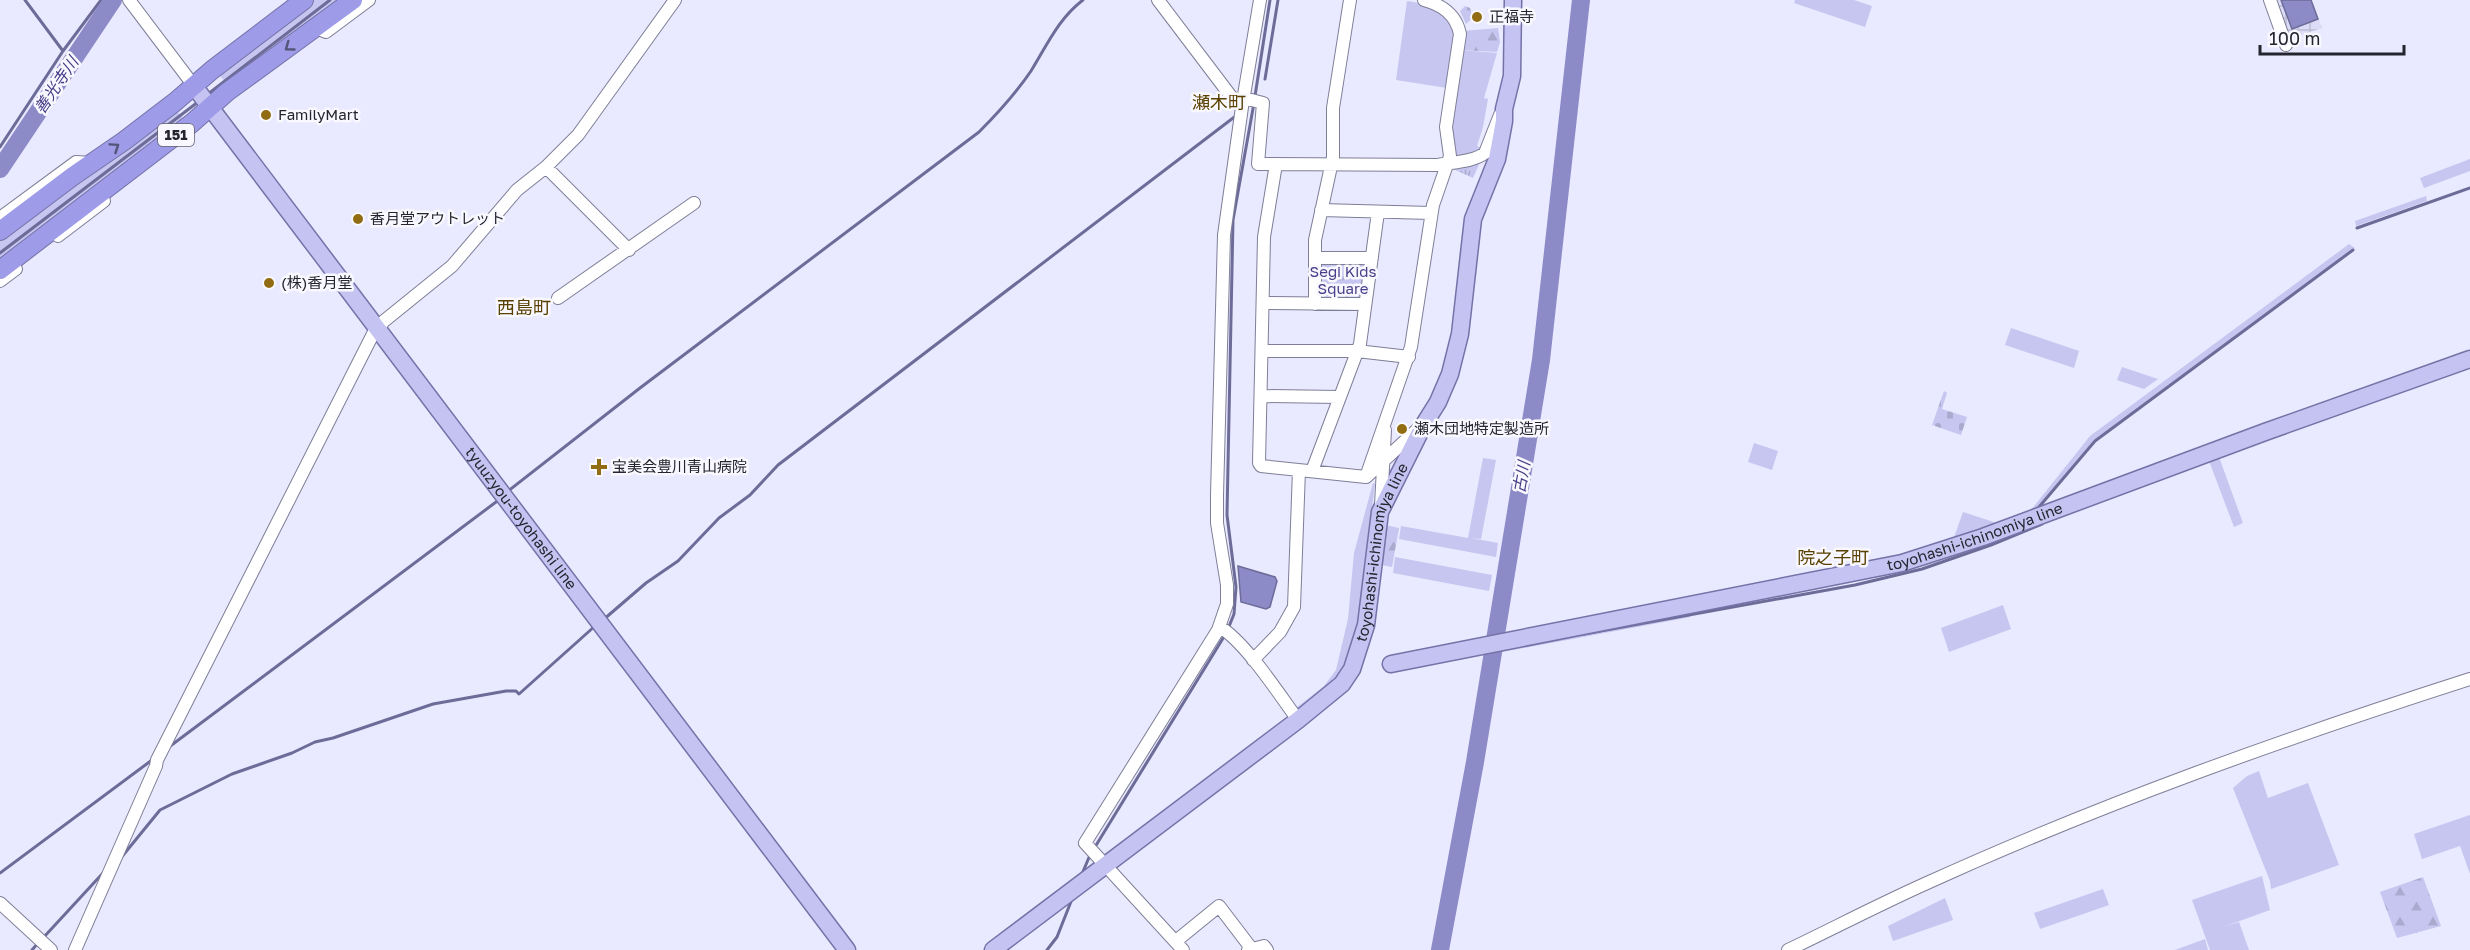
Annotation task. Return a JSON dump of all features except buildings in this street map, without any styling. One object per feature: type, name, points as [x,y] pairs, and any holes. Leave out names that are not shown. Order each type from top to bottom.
[{"type":"highway","name":"151","points":[[0,270],[145,159],[265,30],[304,0]]},
{"type":"highway","name":"151","points":[[0,231],[123,141],[203,98],[227,92],[353,0]]},
{"type":"main road","name":"toyohashi-ichinomiya line","points":[[993,950],[1076,888],[1101,861],[1299,720],[1342,684],[1352,669],[1366,625],[1380,512],[1423,426],[1444,392],[1455,357],[1466,288],[1473,219],[1497,159],[1504,109],[1512,76],[1513,0]]},
{"type":"main road","name":"tyuuzyou-toyohashi line","points":[[203,98],[847,950]]},
{"type":"main road","name":"toyohashi-ichinomiya line","points":[[1391,664],[1855,574],[1912,560],[1983,537],[2265,432],[2470,359]]},
{"type":"street","points":[[129,0],[203,98]]},
{"type":"street","points":[[265,30],[267,19],[292,0]]},
{"type":"street","points":[[316,28],[326,33],[369,0]]},
{"type":"street","points":[[75,950],[157,760],[293,490],[378,328],[452,266],[517,190],[546,167],[578,135],[675,0]]},
{"type":"street","points":[[1158,0],[1233,99],[1246,105],[1262,102],[1254,164],[1448,163],[1480,156],[1485,153],[1504,109]]},
{"type":"street","points":[[1260,0],[1246,105],[1224,235],[1217,504],[1217,523],[1227,585],[1224,630],[1085,843],[1179,945],[1219,906],[1249,949],[1264,946],[1267,950]]},
{"type":"street","points":[[1315,304],[1315,240],[1331,164],[1333,108],[1350,0]]},
{"type":"street","points":[[1366,477],[1409,357],[1431,213],[1450,156],[1446,127],[1460,34],[1456,20],[1450,12],[1424,0]]},
{"type":"street","points":[[2270,0],[2286,45]]},
{"type":"street","points":[[0,280],[144,170],[145,159]]},
{"type":"street","points":[[0,218],[76,162],[91,163]]},
{"type":"street","points":[[1276,164],[1264,237],[1259,464],[1366,477],[1423,426]]},
{"type":"street","points":[[546,167],[629,250]]},
{"type":"street","points":[[558,298],[694,203]]},
{"type":"street","points":[[1321,210],[1431,213]]},
{"type":"street","points":[[1312,471],[1357,351],[1378,212]]},
{"type":"street","points":[[1315,258],[1372,258]]},
{"type":"street","points":[[1264,303],[1365,304]]},
{"type":"street","points":[[1262,351],[1357,351],[1409,357]]},
{"type":"street","points":[[1261,396],[1339,397]]},
{"type":"street","points":[[1380,512],[1385,422]]},
{"type":"street","points":[[1253,660],[1280,632],[1294,607],[1299,470]]},
{"type":"street","points":[[1224,630],[1253,660],[1299,720]]},
{"type":"street","points":[[1788,950],[1928,883],[2107,807],[2231,759],[2359,714],[2470,679]]},
{"type":"street","points":[[0,903],[44,944]]},
{"type":"shaded area","points":[[2276,0],[2312,0],[2322,28],[2290,39]]},
{"type":"shaded area","points":[[2281,0],[2311,0],[2318,19],[2292,29]]},
{"type":"shaded area","points":[[1238,566],[1275,577],[1277,581],[1270,607],[1266,609],[1241,602]]},
{"type":"green space","points":[[314,0],[344,0],[320,18],[267,49],[225,82],[218,73]]},
{"type":"green space","points":[[1795,0],[1854,0],[1872,6],[1865,27],[1794,3]]},
{"type":"green space","points":[[1407,1],[1434,9],[1455,27],[1447,88],[1396,80]]},
{"type":"green space","points":[[1465,6],[1470,8],[1473,18],[1466,24],[1460,11]]},
{"type":"green space","points":[[1498,28],[1500,42],[1497,52],[1461,50],[1463,31]]},
{"type":"green space","points":[[1461,50],[1497,53],[1484,98],[1488,99],[1477,146],[1481,148],[1480,152],[1457,158],[1449,131]]},
{"type":"green space","points":[[178,112],[185,121],[0,260],[0,238]]},
{"type":"green space","points":[[2470,159],[2470,171],[2424,188],[2420,178]]},
{"type":"green space","points":[[1481,160],[1473,178],[1451,168]]},
{"type":"green space","points":[[2426,196],[2427,201],[2356,226],[2355,221]]},
{"type":"green space","points":[[2349,244],[2355,248],[2094,440],[2038,507],[2039,510],[2027,515],[2090,436]]},
{"type":"green space","name":"Segi Kids Square","points":[[1362,260],[1367,267],[1363,295],[1356,300],[1323,300],[1318,295],[1319,266],[1325,261]]},
{"type":"green space","points":[[2011,328],[2079,351],[2074,368],[2005,345]]},
{"type":"green space","points":[[2122,367],[2158,379],[2144,389],[2117,380]]},
{"type":"green space","points":[[1944,391],[1947,393],[1942,409],[1967,417],[1961,435],[1932,425]]},
{"type":"green space","points":[[1754,443],[1778,451],[1772,470],[1748,462]]},
{"type":"green space","points":[[2219,457],[2243,523],[2234,527],[2209,461]]},
{"type":"green space","points":[[1483,458],[1496,460],[1481,539],[1471,538],[1498,543],[1496,557],[1399,539],[1401,526],[1468,538]]},
{"type":"green space","points":[[1373,483],[1375,484],[1356,635],[1346,671],[1298,711],[1296,708],[1324,686],[1336,670],[1348,619],[1354,553]]},
{"type":"green space","points":[[1963,512],[2003,525],[1952,543]]},
{"type":"green space","points":[[1380,524],[1399,528],[1392,567],[1376,564]]},
{"type":"green space","points":[[1395,557],[1492,575],[1489,591],[1393,573]]},
{"type":"green space","points":[[2003,605],[2011,629],[1949,652],[1941,628]]},
{"type":"green space","points":[[1686,612],[1691,617],[1502,652],[1503,647]]},
{"type":"green space","points":[[2259,771],[2268,798],[2308,783],[2339,865],[2271,889],[2270,881],[2233,788],[2247,776]]},
{"type":"green space","points":[[2470,815],[2470,874],[2460,846],[2422,859],[2414,834]]},
{"type":"green space","points":[[2262,876],[2270,910],[2223,927],[2239,922],[2249,950],[2210,950],[2192,900]]},
{"type":"green space","points":[[2423,877],[2441,926],[2397,938],[2380,892]]},
{"type":"green space","points":[[2103,889],[2109,905],[2040,929],[2034,913]]},
{"type":"green space","points":[[1945,898],[1953,920],[1893,941],[1888,926]]},
{"type":"green space","points":[[2205,939],[2208,950],[2175,950]]},
{"type":"waterway","points":[[25,0],[63,51]]},
{"type":"waterway","points":[[0,147],[63,51],[101,0]]},
{"type":"waterway","name":"善光寺川","points":[[0,169],[113,0]]},
{"type":"waterway","points":[[208,94],[330,0]]},
{"type":"waterway","points":[[507,492],[640,388],[979,132],[1019,87],[1060,24],[1083,0]]},
{"type":"waterway","points":[[1255,96],[1270,0]]},
{"type":"waterway","points":[[1265,79],[1278,0]]},
{"type":"waterway","name":"古川","points":[[1440,950],[1475,762],[1541,360],[1581,0]]},
{"type":"waterway","points":[[0,253],[198,102]]},
{"type":"waterway","points":[[1228,629],[1234,614],[1236,587],[1227,515],[1233,220],[1254,103]]},
{"type":"waterway","points":[[603,620],[646,583],[678,561],[719,518],[750,495],[778,465],[1237,115]]},
{"type":"waterway","points":[[2357,228],[2470,188]]},
{"type":"waterway","points":[[2040,511],[2039,507],[2095,441],[2353,250]]},
{"type":"waterway","points":[[169,747],[500,499]]},
{"type":"waterway","points":[[1584,634],[1855,585],[1922,569],[1991,545],[2042,524],[2042,521]]},
{"type":"waterway","points":[[120,859],[160,810],[232,774],[292,753],[315,742],[433,704],[506,691],[516,691],[519,694],[595,626]]},
{"type":"waterway","points":[[1095,847],[1225,635]]},
{"type":"waterway","points":[[0,873],[152,760]]},
{"type":"waterway","points":[[1082,874],[1090,855]]},
{"type":"waterway","points":[[43,938],[103,873]]},
{"type":"waterway","points":[[1047,950],[1057,937],[1072,899]]},
{"type":"waterway","points":[[32,950],[38,943]]},
{"type":"place","name":"正福寺","points":[[1477,17]]},
{"type":"place","name":"FamilyMart","points":[[266,115]]},
{"type":"place","name":"香月堂アウトレット","points":[[358,219]]},
{"type":"place","name":"(株)香月堂","points":[[269,283]]},
{"type":"place","name":"瀬木団地特定製造所","points":[[1402,429]]},
{"type":"place","name":"宝美会豊川青山病院","points":[[599,467]]},
{"type":"district","name":"瀬木町","points":[[1219,103]]},
{"type":"district","name":"西島町","points":[[524,308]]},
{"type":"district","name":"院之子町","points":[[1833,558]]}]
